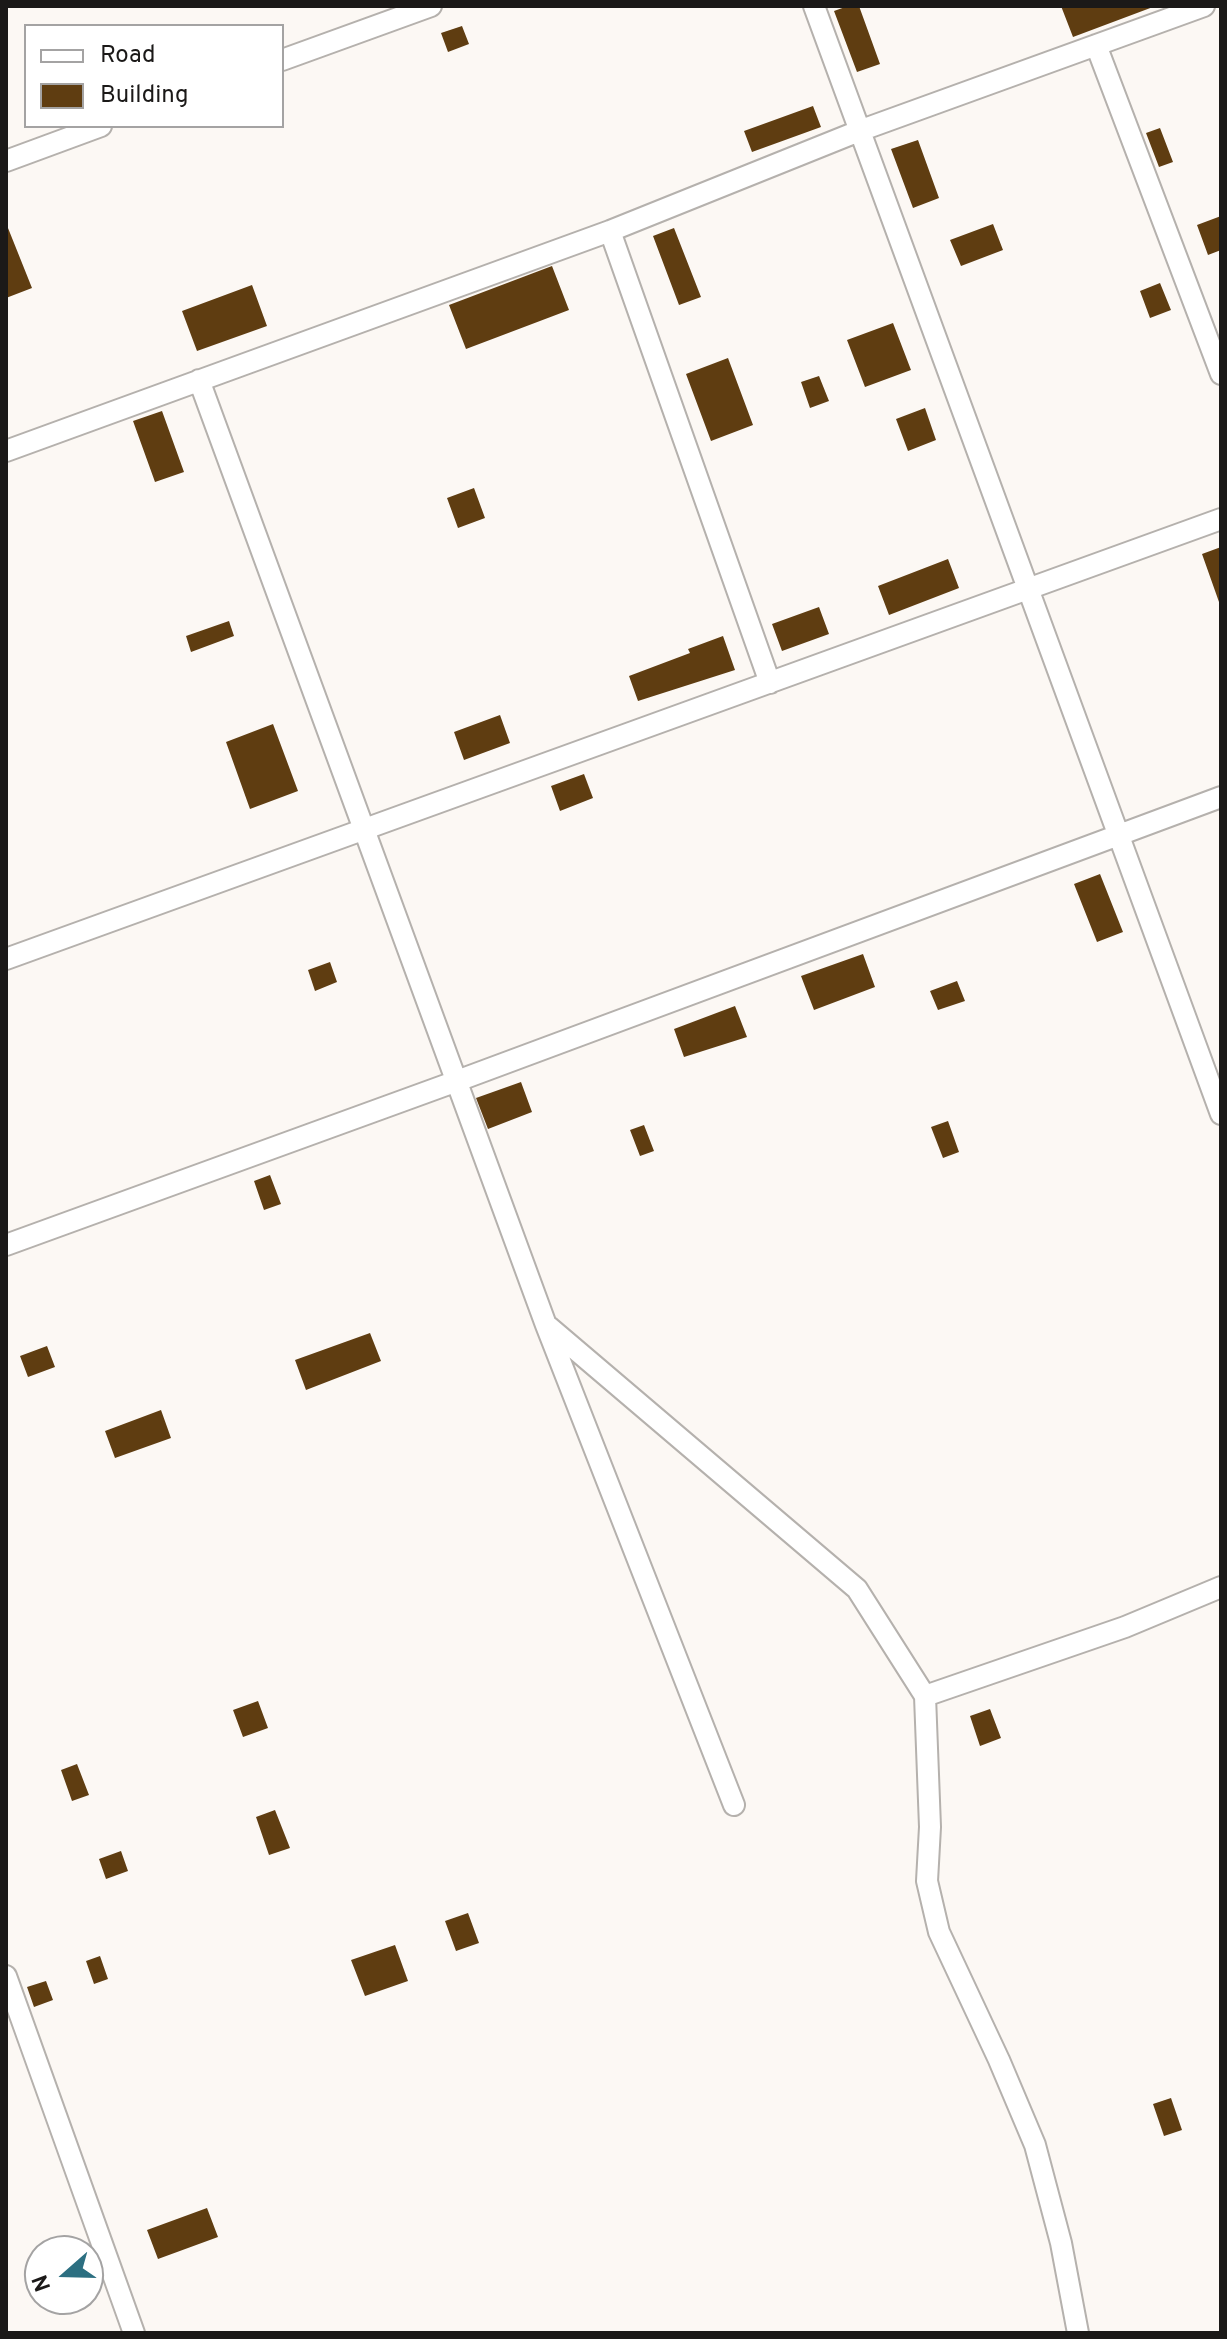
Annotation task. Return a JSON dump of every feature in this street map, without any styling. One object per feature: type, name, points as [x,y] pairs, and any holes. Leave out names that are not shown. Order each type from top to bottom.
[{"type":"street","points":[[284,59],[431,6]]},
{"type":"street","points":[[814,6],[1221,1114]]},
{"type":"street","points":[[6,451],[610,231],[859,131],[1204,6]]},
{"type":"street","points":[[1096,45],[1220,366]]},
{"type":"street","points":[[6,161],[96,128]]},
{"type":"street","points":[[610,231],[770,683]]},
{"type":"street","points":[[199,380],[546,1325],[734,1805]]},
{"type":"street","points":[[6,959],[1221,519]]},
{"type":"street","points":[[6,1245],[1221,797]]},
{"type":"street","points":[[546,1325],[857,1589],[925,1696],[930,1827],[927,1881],[939,1932],[1035,2145],[1061,2243],[1078,2333]]},
{"type":"street","points":[[925,1696],[1125,1627],[1221,1587]]},
{"type":"street","points":[[6,1976],[134,2333]]},
{"type":"building","points":[[859,6],[880,64],[857,72],[834,11]]},
{"type":"building","points":[[1061,6],[1153,6],[1153,7],[1073,37]]},
{"type":"building","points":[[462,26],[469,44],[448,52],[441,33]]},
{"type":"building","points":[[813,106],[821,127],[752,152],[744,131]]},
{"type":"building","points":[[1160,128],[1173,162],[1159,167],[1146,133]]},
{"type":"building","points":[[918,140],[939,198],[913,208],[891,149]]},
{"type":"building","points":[[1221,216],[1221,250],[1208,255],[1197,225]]},
{"type":"building","points":[[6,223],[32,288],[6,298]]},
{"type":"building","points":[[993,224],[1003,250],[961,266],[950,240]]},
{"type":"building","points":[[674,228],[701,297],[679,305],[653,236]]},
{"type":"building","points":[[552,266],[569,310],[466,349],[449,305]]},
{"type":"building","points":[[1160,283],[1171,310],[1150,318],[1140,291]]},
{"type":"building","points":[[252,285],[267,326],[197,351],[182,311]]},
{"type":"building","points":[[893,323],[911,370],[865,387],[847,340]]},
{"type":"building","points":[[728,358],[753,425],[711,441],[686,374]]},
{"type":"building","points":[[819,376],[829,401],[810,408],[801,382]]},
{"type":"building","points":[[925,408],[936,440],[908,451],[896,419]]},
{"type":"building","points":[[162,411],[184,472],[155,482],[133,421]]},
{"type":"building","points":[[474,488],[485,518],[458,528],[447,498]]},
{"type":"building","points":[[1221,547],[1221,602],[1219,602],[1202,554]]},
{"type":"building","points":[[948,559],[959,588],[889,615],[878,586]]},
{"type":"building","points":[[819,607],[829,634],[782,651],[772,624]]},
{"type":"building","points":[[229,621],[234,636],[191,652],[186,636]]},
{"type":"building","points":[[723,636],[735,670],[638,701],[629,676],[690,653],[688,649]]},
{"type":"building","points":[[500,715],[510,743],[464,760],[454,732]]},
{"type":"building","points":[[273,724],[298,791],[250,809],[226,742]]},
{"type":"building","points":[[584,774],[593,798],[560,811],[551,786]]},
{"type":"building","points":[[1100,874],[1123,932],[1097,942],[1074,884]]},
{"type":"building","points":[[863,954],[875,987],[814,1010],[801,976]]},
{"type":"building","points":[[330,962],[337,982],[315,991],[308,970]]},
{"type":"building","points":[[957,981],[965,1001],[938,1010],[930,991]]},
{"type":"building","points":[[735,1006],[747,1037],[684,1057],[674,1029]]},
{"type":"building","points":[[521,1082],[532,1112],[488,1129],[476,1098]]},
{"type":"building","points":[[948,1121],[959,1152],[943,1158],[931,1127]]},
{"type":"building","points":[[644,1125],[654,1151],[640,1156],[630,1130]]},
{"type":"building","points":[[270,1175],[281,1204],[264,1210],[254,1181]]},
{"type":"building","points":[[370,1333],[381,1361],[306,1390],[295,1360]]},
{"type":"building","points":[[47,1346],[55,1367],[28,1377],[20,1356]]},
{"type":"building","points":[[161,1410],[171,1438],[115,1458],[105,1431]]},
{"type":"building","points":[[258,1701],[268,1728],[243,1737],[233,1710]]},
{"type":"building","points":[[990,1709],[1001,1738],[980,1746],[970,1716]]},
{"type":"building","points":[[77,1764],[89,1795],[72,1801],[61,1770]]},
{"type":"building","points":[[275,1810],[290,1848],[269,1855],[256,1817]]},
{"type":"building","points":[[121,1851],[128,1871],[106,1879],[99,1859]]},
{"type":"building","points":[[468,1913],[479,1943],[456,1951],[445,1921]]},
{"type":"building","points":[[395,1945],[408,1981],[365,1996],[351,1960]]},
{"type":"building","points":[[100,1956],[108,1979],[94,1984],[86,1961]]},
{"type":"building","points":[[46,1981],[53,2000],[34,2007],[27,1987]]},
{"type":"building","points":[[1171,2098],[1182,2130],[1164,2136],[1153,2104]]},
{"type":"building","points":[[207,2208],[218,2237],[158,2259],[147,2230]]}]
